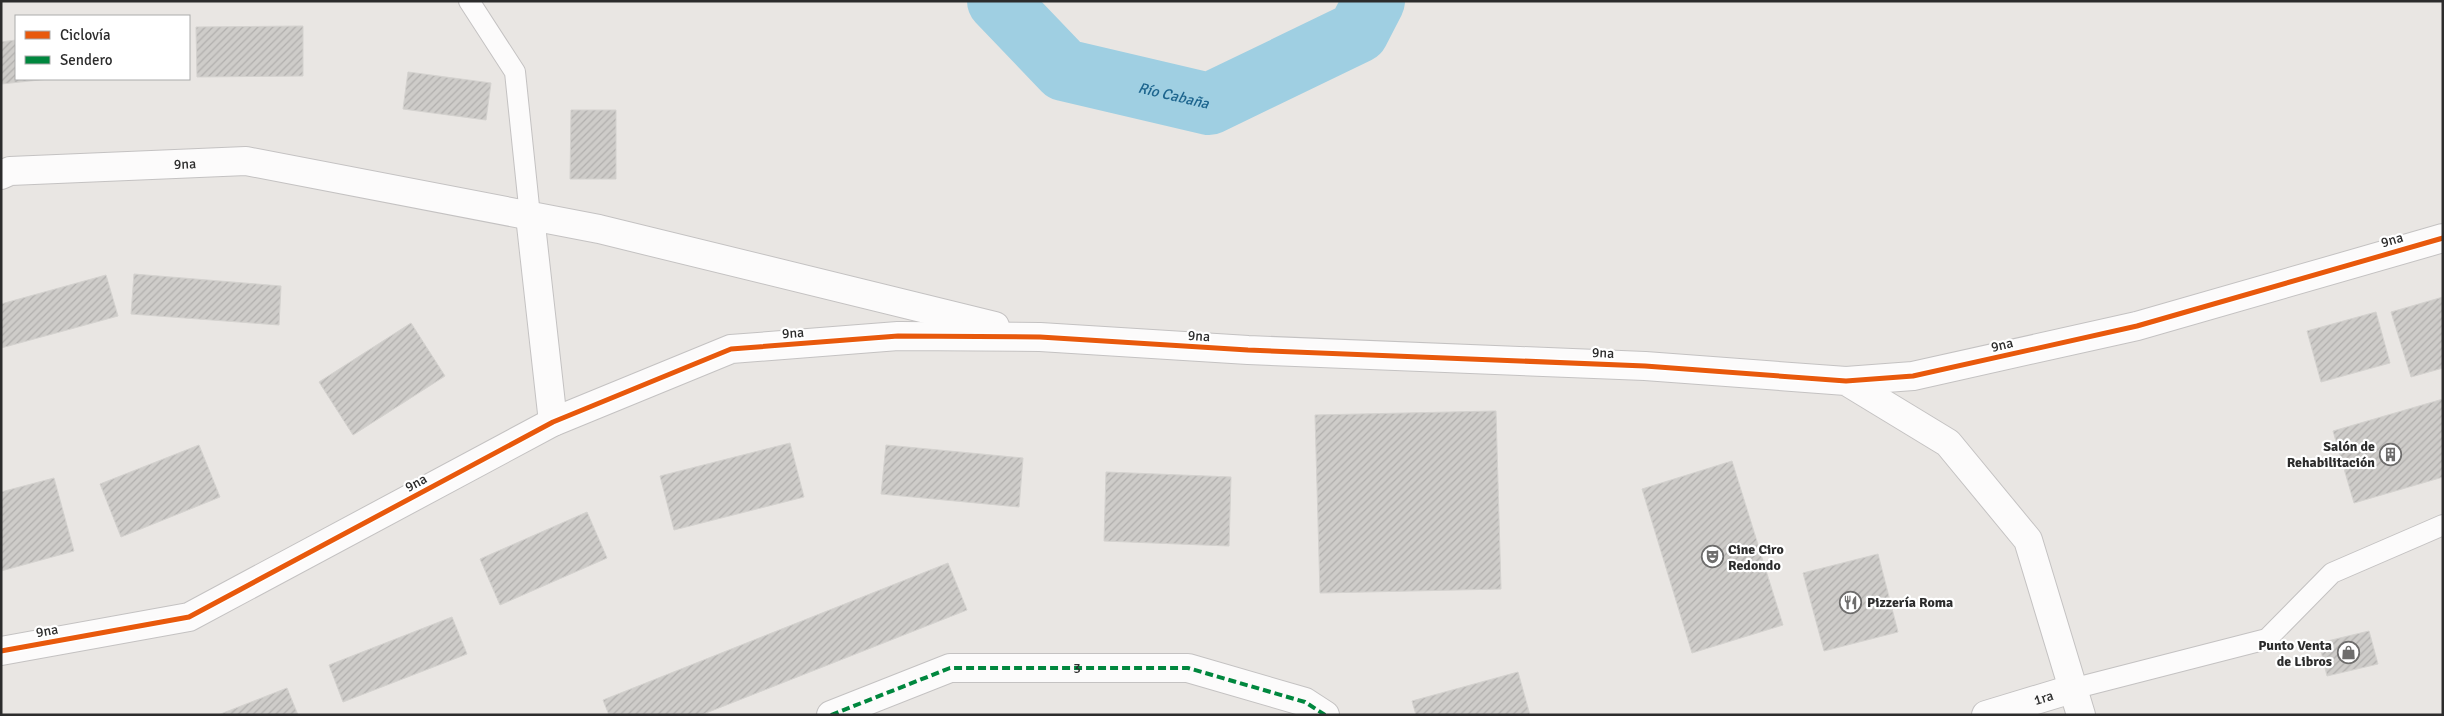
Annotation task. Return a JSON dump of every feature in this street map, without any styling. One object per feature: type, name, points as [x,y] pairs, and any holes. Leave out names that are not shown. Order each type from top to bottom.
[{"type":"street","name":"9na","points":[[1,175],[10,172],[246,161],[599,229],[1040,337]]},
{"type":"street","points":[[530,216],[552,422]]},
{"type":"street","name":"9na","points":[[1,651],[189,617],[552,422],[731,349],[898,336],[1040,337],[1248,350],[1645,366],[1846,381],[1913,376],[2137,326],[2443,238]]},
{"type":"street","points":[[1846,381],[1948,443],[2028,540],[2081,715]]},
{"type":"street","name":"3","points":[[831,715],[950,668],[1188,668],[1306,702],[1325,715]]},
{"type":"street","name":"1ra","points":[[1986,715],[2072,689]]},
{"type":"lane","points":[[469,1],[515,72],[530,216]]},
{"type":"lane","points":[[2072,689],[2267,639],[2332,573],[2443,525]]},
{"type":"building","points":[[303,26],[303,76],[197,77],[196,27]]},
{"type":"building","points":[[15,40],[15,80],[39,80],[1,84],[1,42]]},
{"type":"building","points":[[408,72],[491,83],[486,120],[403,109]]},
{"type":"building","points":[[571,110],[616,110],[616,179],[570,179]]},
{"type":"building","points":[[134,274],[281,286],[279,325],[131,314]]},
{"type":"building","points":[[106,275],[118,316],[1,348],[1,304]]},
{"type":"building","points":[[2443,297],[2443,368],[2411,377],[2391,312]]},
{"type":"building","points":[[2376,312],[2390,363],[2321,382],[2307,331]]},
{"type":"building","points":[[411,323],[445,376],[353,435],[319,382]]},
{"type":"building","name":"Salón de Rehabilitación","points":[[2443,399],[2443,477],[2354,503],[2333,431]]},
{"type":"building","points":[[1496,411],[1501,589],[1320,593],[1315,415]]},
{"type":"building","points":[[790,443],[804,497],[674,530],[660,476]]},
{"type":"building","points":[[199,445],[220,497],[121,537],[100,484]]},
{"type":"building","points":[[886,445],[1023,458],[1019,507],[881,494]]},
{"type":"building","name":"Cine Ciro Redondo","points":[[1732,461],[1783,625],[1692,653],[1642,489]]},
{"type":"building","points":[[1106,472],[1231,477],[1229,546],[1104,541]]},
{"type":"building","points":[[54,478],[74,551],[1,571],[1,492]]},
{"type":"building","points":[[587,512],[607,558],[500,605],[480,559]]},
{"type":"building","name":"Pizzería Roma","points":[[1878,554],[1898,632],[1824,651],[1803,573]]},
{"type":"building","points":[[948,563],[967,610],[701,715],[609,715],[603,700]]},
{"type":"building","points":[[452,617],[467,654],[343,702],[329,665]]},
{"type":"building","name":"Punto Venta de Libros","points":[[2369,631],[2378,664],[2327,676],[2319,643]]},
{"type":"building","points":[[1518,672],[1530,715],[1416,715],[1412,701]]},
{"type":"building","points":[[287,688],[298,715],[218,715]]},
{"type":"waterway","name":"Río Cabaña","points":[[998,1],[1064,70],[1209,104],[1358,32],[1374,1]]},
{"type":"marked path","points":[[831,715],[950,668],[1188,668],[1305,702],[1325,715]]},
{"type":"cycle path","points":[[1,651],[189,617],[553,422],[731,349],[898,336],[1040,337],[1248,350],[1645,366],[1846,381],[1913,376],[2137,326],[2443,238]]},
{"type":"place","name":"Salón de Rehabilitación","points":[[2391,454]]},
{"type":"place","name":"Cine Ciro Redondo","points":[[1712,557]]},
{"type":"place","name":"Pizzería Roma","points":[[1851,602]]},
{"type":"place","name":"Punto Venta de Libros","points":[[2348,653]]}]
